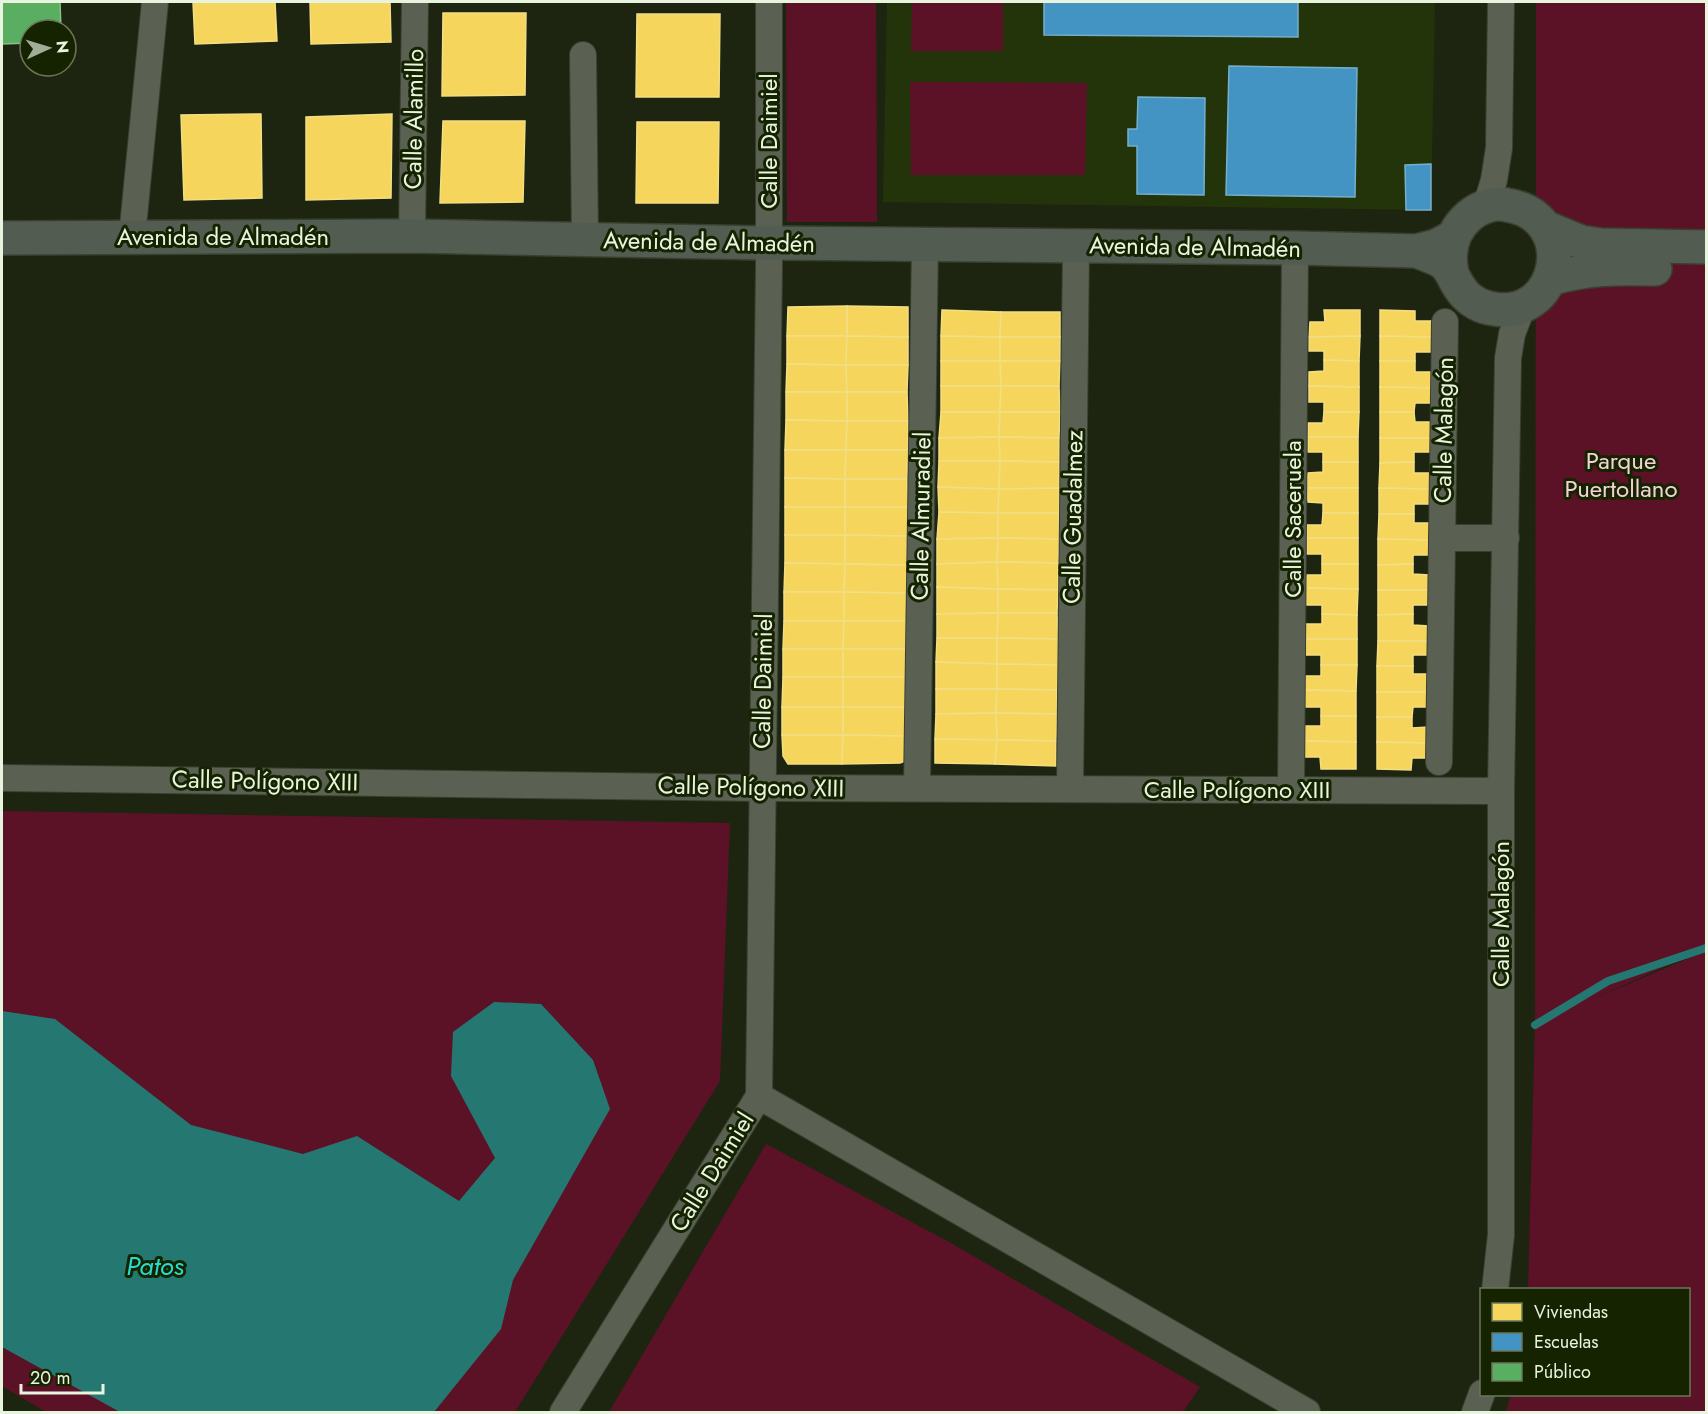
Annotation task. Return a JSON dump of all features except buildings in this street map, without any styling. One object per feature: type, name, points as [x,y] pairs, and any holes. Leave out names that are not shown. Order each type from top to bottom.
[{"type":"main road","points":[[1486,206],[1503,204],[1519,206],[1535,215],[1547,228],[1554,245],[1555,262],[1550,279],[1539,295],[1523,305],[1506,310],[1489,308]]},
{"type":"main road","name":"Avenida de Almadén","points":[[2,238],[412,236],[1417,251],[1436,246],[1453,237],[1472,213],[1486,206]]},
{"type":"main road","points":[[1547,228],[1581,242],[1601,245],[1707,247]]},
{"type":"main road","points":[[1452,273],[1449,261],[1453,237]]},
{"type":"main road","name":"Avenida de Almadén","points":[[1417,251],[1443,262],[1460,289],[1473,301],[1489,308]]},
{"type":"main road","points":[[1550,279],[1573,272],[1600,269],[1707,270]]},
{"type":"street","points":[[132,237],[155,2]]},
{"type":"street","name":"Calle Alamillo","points":[[412,236],[415,2]]},
{"type":"street","name":"Calle Daimiel","points":[[563,1413],[759,1096],[769,243],[768,2]]},
{"type":"street","points":[[1486,206],[1494,180],[1499,148],[1502,2]]},
{"type":"street","points":[[583,55],[585,240]]},
{"type":"street","points":[[1499,148],[1509,184],[1519,206]]},
{"type":"street","name":"Calle Almuradiel","points":[[917,788],[925,244]]},
{"type":"street","name":"Calle Guadalmez","points":[[1070,789],[1076,246]]},
{"type":"street","name":"Calle Saceruela","points":[[1291,790],[1295,248]]},
{"type":"street","name":"Calle Malagón","points":[[1495,1288],[1501,1235],[1501,791],[1508,358],[1512,334],[1523,305]]},
{"type":"street","name":"Calle Malagón","points":[[1489,308],[1502,330],[1508,358]]},
{"type":"street","name":"Calle Malagón","points":[[1439,762],[1445,322]]},
{"type":"street","name":"Calle Malagón","points":[[1442,538],[1506,538]]},
{"type":"street","name":"Calle Polígono XIII","points":[[2,778],[762,788],[1501,791]]},
{"type":"street","points":[[759,1096],[1307,1413]]},
{"type":"street","points":[[1474,1413],[1481,1396]]},
{"type":"shaded area","points":[[887,2],[1435,2],[1431,210],[883,202]]},
{"type":"green space","points":[[786,2],[876,2],[877,222],[787,222]]},
{"type":"green space","points":[[912,2],[1003,2],[1003,51],[911,51]]},
{"type":"green space","name":"Parque Puertollano","points":[[1536,2],[1706,2],[1706,948],[1591,1000],[1706,951],[1706,1412],[1506,1412],[1511,1396],[1690,1396],[1690,1288],[1528,1288],[1535,1025]]},
{"type":"green space","points":[[910,82],[1087,83],[1085,175],[911,175]]},
{"type":"green space","points":[[2,811],[730,823],[720,1081],[515,1412],[46,1412],[2,1386]]},
{"type":"green space","points":[[766,1144],[949,1242],[1200,1387],[1183,1412],[609,1412]]},
{"type":"water","name":"Patos","points":[[494,1002],[541,1004],[593,1060],[610,1109],[513,1280],[501,1329],[434,1412],[120,1412],[2,1347],[2,1011],[55,1019],[191,1125],[303,1154],[357,1136],[459,1201],[495,1158],[451,1076],[453,1032]]},
{"type":"waterway","points":[[1535,1025],[1608,981],[1706,948]]}]
